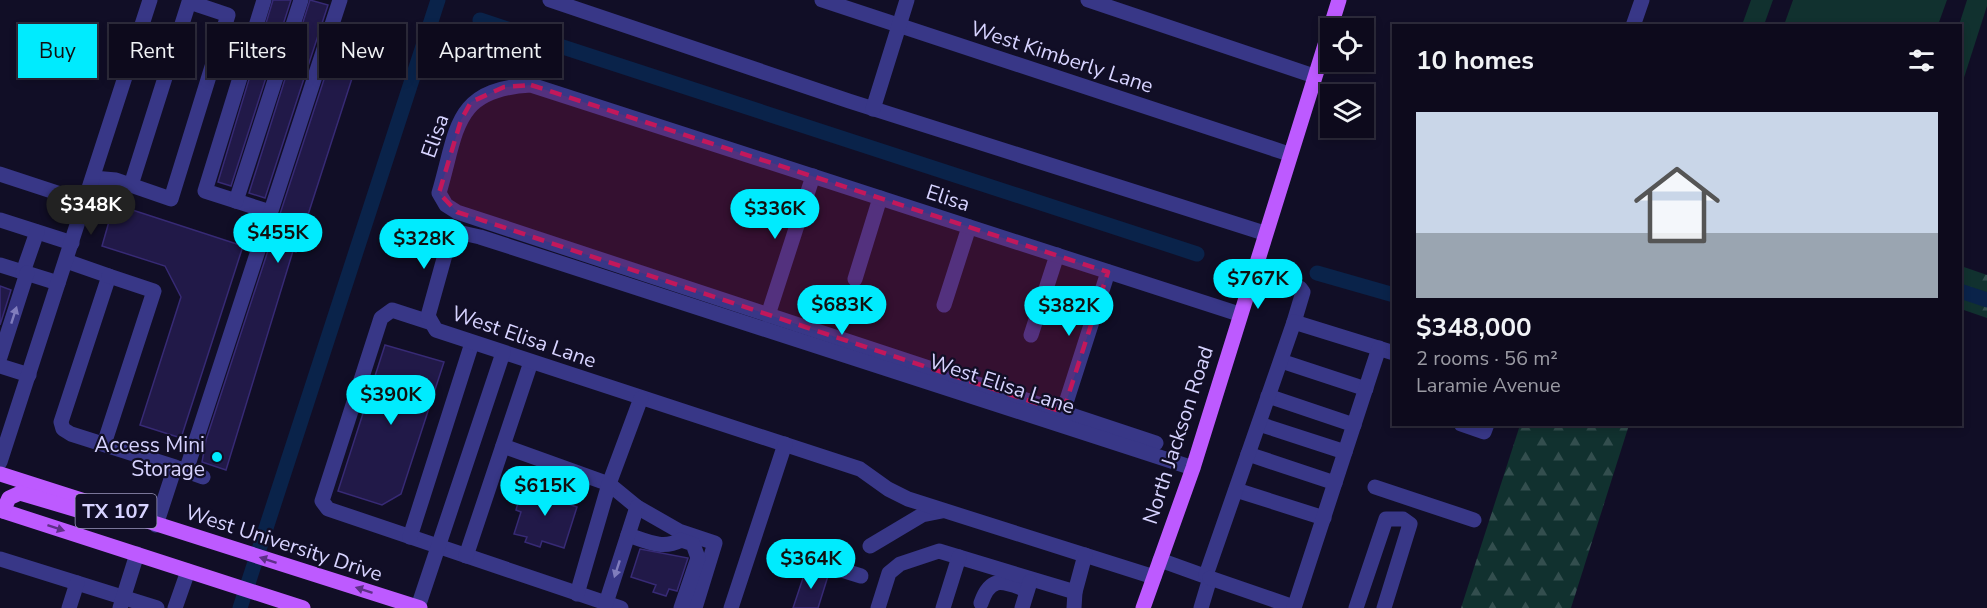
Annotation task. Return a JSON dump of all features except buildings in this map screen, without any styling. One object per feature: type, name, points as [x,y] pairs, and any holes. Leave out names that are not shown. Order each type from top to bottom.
[{"type":"main road","name":"North Jackson Road","points":[[1143,608],[1193,468],[1264,233],[1339,0]]},
{"type":"main road","name":"West University Drive","points":[[0,474],[419,608]]},
{"type":"main road","points":[[1,514],[9,498],[20,493],[177,539],[226,547]]},
{"type":"main road","name":"TX 107","points":[[1,514],[137,554],[297,606]]},
{"type":"street","points":[[0,462],[150,0]]},
{"type":"street","points":[[264,0],[205,191],[270,212]]},
{"type":"street","points":[[236,201],[301,0]]},
{"type":"street","points":[[156,525],[180,469],[270,212],[340,0]]},
{"type":"street","points":[[550,0],[873,109],[1264,233]]},
{"type":"street","name":"West Kimberly Lane","points":[[822,0],[1289,153]]},
{"type":"street","points":[[873,109],[907,0]]},
{"type":"street","points":[[1088,0],[1314,76]]},
{"type":"street","points":[[1634,24],[1642,0]]},
{"type":"street","points":[[93,178],[116,180],[171,199],[228,15],[189,2],[131,185]]},
{"type":"street","name":"Elisa","points":[[1156,443],[457,212],[446,205],[439,192],[461,120],[471,102],[487,92],[504,87],[531,85],[1239,314]]},
{"type":"street","points":[[0,174],[85,202]]},
{"type":"street","points":[[768,315],[813,176]]},
{"type":"street","points":[[855,279],[880,198]]},
{"type":"street","points":[[0,220],[72,243]]},
{"type":"street","points":[[944,304],[969,227]]},
{"type":"street","points":[[0,357],[37,232]]},
{"type":"street","name":"West Elisa Lane","points":[[1154,577],[908,499],[888,489],[860,468],[436,330],[429,322],[428,316],[450,237],[462,233],[748,322],[1193,468]]},
{"type":"street","points":[[1031,335],[1057,255]]},
{"type":"street","points":[[66,261],[154,291],[104,444]]},
{"type":"street","points":[[0,265],[58,283]]},
{"type":"street","points":[[1062,412],[1108,272]]},
{"type":"street","points":[[1201,608],[1208,577],[1236,490],[1303,292],[1300,288],[1252,272]]},
{"type":"street","points":[[109,276],[61,422],[63,429],[71,434],[203,477]]},
{"type":"street","points":[[429,322],[392,310],[381,318],[322,501],[328,509],[613,606],[628,535],[637,507]]},
{"type":"street","points":[[1160,560],[1294,607],[1366,389],[1386,351],[1294,321]]},
{"type":"street","points":[[410,537],[472,343]]},
{"type":"street","points":[[419,608],[503,353]]},
{"type":"street","points":[[1281,361],[1366,389]]},
{"type":"street","points":[[466,556],[531,362]]},
{"type":"street","points":[[0,366],[28,375]]},
{"type":"street","points":[[1268,396],[1354,425]]},
{"type":"street","points":[[577,594],[609,484],[641,398]]},
{"type":"street","points":[[1258,424],[1345,452]]},
{"type":"street","points":[[1467,426],[1484,432],[1486,426]]},
{"type":"street","points":[[731,608],[785,444]]},
{"type":"street","points":[[503,446],[609,484],[637,507],[679,531],[715,543],[695,608]]},
{"type":"street","points":[[1248,454],[1335,483]]},
{"type":"street","points":[[1375,487],[1474,520]]},
{"type":"street","points":[[1236,490],[1324,518]]},
{"type":"street","points":[[1402,519],[1409,498]]},
{"type":"street","points":[[870,546],[922,515],[945,510]]},
{"type":"street","points":[[1356,608],[1386,519],[1402,519],[1410,524],[1383,608]]},
{"type":"street","points":[[628,535],[659,545],[668,546],[681,540],[693,544],[698,558],[681,608]]},
{"type":"street","points":[[781,551],[861,576]]},
{"type":"street","points":[[878,608],[889,573],[900,564],[939,551],[1030,584]]},
{"type":"street","points":[[122,603],[137,554]]},
{"type":"street","points":[[1074,608],[1075,592],[1085,555]]},
{"type":"street","points":[[943,608],[959,557]]},
{"type":"street","points":[[0,559],[77,583],[122,603],[157,608]]},
{"type":"street","points":[[887,608],[900,564]]},
{"type":"street","points":[[175,608],[188,571]]},
{"type":"street","points":[[69,608],[77,583]]},
{"type":"street","points":[[981,603],[986,589],[994,583],[1030,584],[1075,592]]},
{"type":"street","points":[[1022,608],[1030,584]]},
{"type":"highlighted area","points":[[531,85],[1108,272],[1063,412],[457,212],[439,193],[461,120],[471,102],[504,87]]},
{"type":"green space","points":[[1751,0],[1773,0],[1764,24],[1742,24]]},
{"type":"green space","points":[[1793,0],[1947,0],[1938,24],[1784,24]]},
{"type":"green space","points":[[1967,0],[1987,0],[1962,84],[1962,24],[1959,24]]},
{"type":"green space","points":[[1962,266],[1987,275],[1987,318],[1962,309]]},
{"type":"green space","points":[[1520,426],[1629,426],[1571,608],[1461,608]]},
{"type":"waterway","points":[[240,608],[438,0]]},
{"type":"waterway","points":[[480,20],[1197,254]]},
{"type":"waterway","points":[[1317,273],[1392,294]]},
{"type":"waterway","points":[[1962,292],[1987,300]]},
{"type":"place","name":"Access Mini Storage","points":[[217,457]]}]
